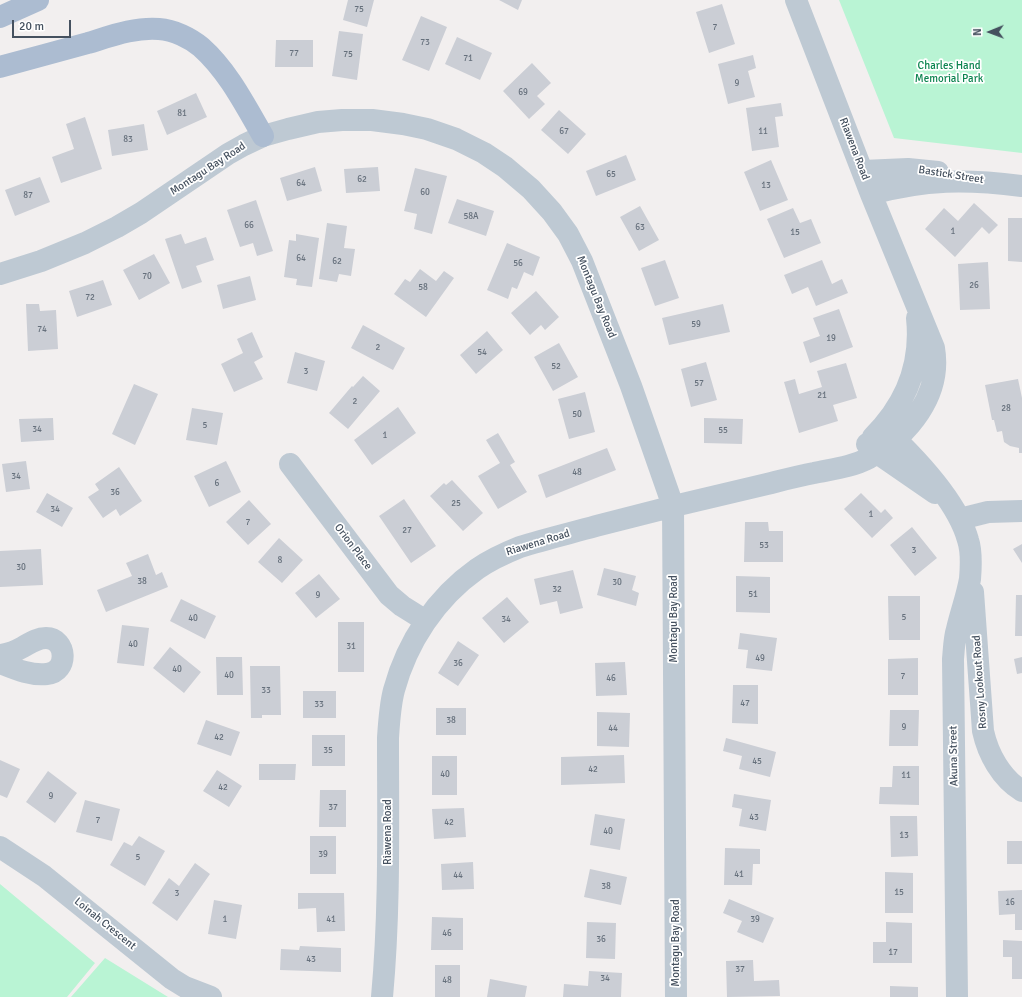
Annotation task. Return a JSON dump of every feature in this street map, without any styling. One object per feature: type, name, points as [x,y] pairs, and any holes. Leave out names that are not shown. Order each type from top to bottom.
[{"type":"main road","points":[[0,17],[38,0]]},
{"type":"main road","points":[[0,67],[128,32],[160,29],[189,39],[200,46],[211,57],[239,95],[263,136]]},
{"type":"street","name":"Riawena Road","points":[[382,997],[387,921],[388,738],[394,691],[402,664],[412,642],[426,621],[458,583],[497,557],[534,542],[674,506],[814,473],[872,448],[890,433],[900,404],[913,374],[917,352],[918,330],[913,298],[796,0]]},
{"type":"street","name":"Montagu Bay Road","points":[[0,274],[41,261],[85,243],[117,227],[228,154],[263,136],[318,122],[372,120],[427,129],[456,139],[484,153],[505,167],[531,189],[552,212],[568,234],[582,261],[631,386],[674,506],[676,997]]},
{"type":"street","name":"Bastick Street","points":[[863,171],[919,170],[948,173],[990,182]]},
{"type":"street","name":"Bastick Street","points":[[871,194],[897,187],[962,180],[1022,186]]},
{"type":"street","name":"Akuna Street","points":[[890,433],[930,475],[960,519]]},
{"type":"street","name":"Akuna Street","points":[[872,448],[938,496],[954,510],[960,519],[969,541],[970,559],[968,589],[957,627],[953,659],[957,997]]},
{"type":"street","name":"Orion Place","points":[[290,464],[389,595],[402,606],[426,621]]},
{"type":"street","points":[[960,519],[988,512],[1022,511]]},
{"type":"street","name":"Rosny Lookout Road","points":[[970,559],[983,731],[991,756],[1008,780],[1022,791]]},
{"type":"street","points":[[0,655],[12,652],[41,638],[53,639],[63,650],[62,662],[57,671],[47,674],[34,674],[0,663]]},
{"type":"street","name":"Loinah Crescent","points":[[0,847],[44,876],[172,979],[185,987],[211,997]]},
{"type":"green space","name":"Charles Hand Memorial Park","points":[[839,0],[1022,0],[1022,153],[894,138]]},
{"type":"green space","points":[[0,884],[95,963],[67,997],[0,997]]},
{"type":"green space","points":[[105,958],[168,997],[71,997]]},
{"type":"building","points":[[348,0],[374,0],[367,27],[343,20]]},
{"type":"building","points":[[499,0],[522,0],[518,10]]},
{"type":"building","points":[[722,4],[735,44],[709,53],[696,12]]},
{"type":"building","points":[[421,16],[447,27],[429,71],[402,60]]},
{"type":"building","points":[[339,31],[363,34],[357,80],[332,76]]},
{"type":"building","points":[[457,37],[492,53],[480,80],[445,64]]},
{"type":"building","points":[[276,40],[313,40],[313,67],[275,67]]},
{"type":"building","points":[[753,55],[756,68],[748,71],[755,97],[728,104],[718,64]]},
{"type":"building","points":[[532,63],[551,83],[537,96],[545,104],[529,119],[503,91]]},
{"type":"building","points":[[196,93],[207,117],[167,135],[157,111]]},
{"type":"building","points":[[781,103],[783,116],[775,117],[779,147],[752,151],[746,108]]},
{"type":"building","points":[[559,110],[586,134],[568,154],[541,130]]},
{"type":"building","points":[[85,117],[102,169],[61,183],[52,157],[74,149],[66,124]]},
{"type":"building","points":[[144,124],[148,150],[112,156],[108,130]]},
{"type":"building","points":[[626,155],[636,180],[596,196],[586,171]]},
{"type":"building","points":[[771,160],[788,200],[760,211],[744,172]]},
{"type":"building","points":[[315,167],[322,191],[287,201],[280,178]]},
{"type":"building","points":[[378,167],[380,191],[346,193],[344,169]]},
{"type":"building","points":[[415,168],[447,176],[432,234],[414,229],[417,214],[404,211]]},
{"type":"building","points":[[40,177],[50,202],[15,216],[5,190]]},
{"type":"building","points":[[457,199],[494,211],[486,236],[448,223]]},
{"type":"building","points":[[256,200],[273,251],[257,256],[253,243],[240,247],[227,210]]},
{"type":"building","points":[[974,203],[998,225],[989,234],[982,227],[955,257],[925,229],[944,208],[958,221]]},
{"type":"building","points":[[640,206],[659,240],[639,251],[620,217]]},
{"type":"building","points":[[793,208],[800,223],[811,219],[821,243],[784,258],[767,219]]},
{"type":"building","points":[[1008,218],[1022,218],[1022,262],[1008,261]]},
{"type":"building","points":[[327,223],[347,226],[344,248],[355,249],[351,276],[339,274],[337,282],[319,279]]},
{"type":"building","points":[[181,234],[185,244],[206,237],[214,260],[196,266],[202,282],[182,289],[165,239]]},
{"type":"building","points":[[296,234],[319,238],[312,287],[296,285],[297,279],[284,277],[289,240],[296,241]]},
{"type":"building","points":[[507,243],[540,257],[533,276],[524,272],[517,289],[512,287],[508,299],[487,290]]},
{"type":"building","points":[[154,254],[170,283],[139,300],[123,270]]},
{"type":"building","points":[[665,260],[679,298],[655,306],[641,268]]},
{"type":"building","points":[[822,260],[832,284],[842,279],[848,293],[816,306],[808,287],[792,294],[784,275]]},
{"type":"building","points":[[988,262],[990,309],[960,310],[958,264]]},
{"type":"building","points":[[420,269],[436,281],[444,271],[454,278],[426,317],[394,294],[405,279],[410,282]]},
{"type":"building","points":[[250,276],[256,300],[223,309],[217,285]]},
{"type":"building","points":[[103,280],[112,305],[77,317],[69,291]]},
{"type":"building","points":[[536,291],[559,317],[545,330],[541,325],[530,335],[511,313]]},
{"type":"building","points":[[26,304],[39,304],[40,311],[56,310],[58,349],[28,351]]},
{"type":"building","points":[[723,304],[730,332],[669,345],[662,318]]},
{"type":"building","points":[[839,309],[853,347],[810,363],[803,342],[820,336],[813,318]]},
{"type":"building","points":[[363,325],[405,348],[393,370],[351,348]]},
{"type":"building","points":[[487,331],[503,350],[476,374],[460,355]]},
{"type":"building","points":[[252,332],[263,357],[254,362],[263,379],[234,392],[221,364],[243,353],[237,339]]},
{"type":"building","points":[[559,343],[578,377],[553,391],[534,357]]},
{"type":"building","points":[[295,352],[325,361],[317,391],[287,383]]},
{"type":"building","points":[[706,362],[717,400],[691,407],[681,369]]},
{"type":"building","points":[[846,363],[857,398],[833,405],[838,421],[799,433],[784,382],[795,379],[799,394],[822,387],[817,371]]},
{"type":"building","points":[[363,376],[380,391],[348,429],[329,413],[352,386],[353,387]]},
{"type":"building","points":[[1018,379],[1022,398],[1022,453],[1019,453],[1019,448],[1010,446],[1004,442],[1002,431],[997,432],[994,420],[992,420],[985,385]]},
{"type":"building","points":[[134,384],[158,394],[135,445],[112,434]]},
{"type":"building","points":[[585,392],[595,432],[569,439],[558,399]]},
{"type":"building","points":[[398,407],[416,433],[372,465],[354,440]]},
{"type":"building","points":[[192,408],[223,413],[217,445],[186,440]]},
{"type":"building","points":[[53,418],[54,440],[21,442],[19,419]]},
{"type":"building","points":[[704,418],[743,419],[742,444],[704,443]]},
{"type":"building","points":[[498,433],[515,462],[510,465],[527,492],[498,509],[478,476],[500,463],[486,440]]},
{"type":"building","points":[[607,448],[616,470],[546,498],[538,475]]},
{"type":"building","points":[[26,461],[30,489],[6,492],[2,464]]},
{"type":"building","points":[[226,461],[241,492],[209,507],[194,476]]},
{"type":"building","points":[[119,467],[142,501],[120,516],[116,509],[103,518],[88,497],[99,490],[95,484]]},
{"type":"building","points":[[452,480],[483,513],[463,531],[430,496],[444,483],[446,485]]},
{"type":"building","points":[[47,493],[73,508],[62,527],[36,512]]},
{"type":"building","points":[[861,493],[881,513],[885,509],[893,518],[872,538],[844,509]]},
{"type":"building","points":[[404,499],[436,546],[411,563],[379,516]]},
{"type":"building","points":[[249,500],[271,524],[248,545],[226,522]]},
{"type":"building","points":[[745,522],[768,522],[769,531],[783,531],[783,562],[744,562]]},
{"type":"building","points":[[912,527],[937,558],[915,576],[890,545]]},
{"type":"building","points":[[279,538],[303,560],[282,583],[258,562]]},
{"type":"building","points":[[1022,544],[1022,563],[1013,549]]},
{"type":"building","points":[[41,549],[43,585],[0,587],[0,551]]},
{"type":"building","points":[[148,554],[156,575],[162,572],[168,587],[106,612],[97,590],[132,576],[126,563]]},
{"type":"building","points":[[604,568],[636,576],[632,590],[639,593],[636,606],[597,595]]},
{"type":"building","points":[[573,570],[583,608],[560,614],[557,601],[540,605],[534,579]]},
{"type":"building","points":[[319,574],[340,599],[316,618],[295,593]]},
{"type":"building","points":[[736,576],[770,577],[770,613],[736,612]]},
{"type":"building","points":[[1016,595],[1022,595],[1022,636],[1015,636]]},
{"type":"building","points":[[888,596],[920,596],[920,640],[889,640]]},
{"type":"building","points":[[507,597],[529,622],[504,643],[482,618]]},
{"type":"building","points":[[181,599],[216,616],[205,639],[170,621]]},
{"type":"building","points":[[338,622],[364,622],[364,672],[338,672]]},
{"type":"building","points":[[122,625],[149,628],[144,666],[117,663]]},
{"type":"building","points":[[740,633],[777,638],[772,671],[746,668],[748,650],[738,649]]},
{"type":"building","points":[[458,641],[479,655],[458,686],[438,673]]},
{"type":"building","points":[[170,647],[201,672],[184,693],[153,668]]},
{"type":"building","points":[[216,657],[242,657],[243,695],[217,695]]},
{"type":"building","points":[[1022,657],[1022,673],[1017,674],[1014,659]]},
{"type":"building","points":[[918,658],[918,695],[888,695],[888,659]]},
{"type":"building","points":[[625,662],[627,695],[596,696],[595,663]]},
{"type":"building","points":[[250,666],[280,666],[281,715],[262,715],[262,718],[251,718]]},
{"type":"building","points":[[733,685],[758,685],[758,724],[732,723]]},
{"type":"building","points":[[303,691],[336,691],[336,718],[303,718]]},
{"type":"building","points":[[436,708],[466,708],[466,735],[436,735]]},
{"type":"building","points":[[890,710],[919,710],[918,746],[889,746]]},
{"type":"building","points":[[597,712],[630,713],[629,747],[597,746]]},
{"type":"building","points":[[206,720],[240,732],[231,756],[197,744]]},
{"type":"building","points":[[312,735],[345,735],[345,766],[312,766]]},
{"type":"building","points":[[726,738],[776,752],[770,777],[739,769],[742,756],[723,751]]},
{"type":"building","points":[[624,755],[625,783],[561,785],[561,757]]},
{"type":"building","points":[[432,756],[457,756],[457,795],[432,795]]},
{"type":"building","points":[[0,760],[20,769],[7,798],[0,795]]},
{"type":"building","points":[[259,764],[296,764],[295,780],[259,780]]},
{"type":"building","points":[[893,766],[919,766],[919,805],[879,804],[880,787],[892,787]]},
{"type":"building","points":[[217,770],[242,786],[229,807],[203,791]]},
{"type":"building","points":[[48,771],[77,793],[55,823],[26,802]]},
{"type":"building","points":[[320,790],[346,790],[346,827],[319,827]]},
{"type":"building","points":[[734,794],[771,800],[766,831],[739,826],[742,809],[732,807]]},
{"type":"building","points":[[85,800],[120,809],[112,841],[76,832]]},
{"type":"building","points":[[464,808],[466,837],[434,839],[432,809]]},
{"type":"building","points":[[595,814],[625,819],[620,850],[590,845]]},
{"type":"building","points":[[890,816],[917,816],[918,856],[891,857]]},
{"type":"building","points":[[139,836],[165,851],[145,886],[110,865],[124,842],[132,846]]},
{"type":"building","points":[[310,836],[336,836],[336,874],[310,874]]},
{"type":"building","points":[[1007,841],[1022,841],[1022,864],[1007,864]]},
{"type":"building","points":[[725,848],[760,849],[760,864],[753,864],[752,885],[724,885]]},
{"type":"building","points":[[473,862],[474,889],[442,890],[441,864]]},
{"type":"building","points":[[195,863],[210,874],[177,921],[152,903],[169,878],[179,886]]},
{"type":"building","points":[[590,869],[627,877],[621,905],[584,897]]},
{"type":"building","points":[[885,872],[913,873],[913,913],[885,913]]},
{"type":"building","points":[[1022,890],[1022,930],[1015,930],[1015,914],[999,915],[998,891]]},
{"type":"building","points":[[298,893],[344,893],[345,931],[317,932],[316,908],[298,909]]},
{"type":"building","points":[[729,899],[774,918],[763,943],[737,932],[742,921],[723,913]]},
{"type":"building","points":[[214,900],[242,905],[236,939],[208,934]]},
{"type":"building","points":[[432,917],[463,918],[463,950],[431,950]]},
{"type":"building","points":[[587,922],[616,923],[615,959],[586,958]]},
{"type":"building","points":[[886,922],[912,923],[912,963],[873,963],[873,942],[886,942]]},
{"type":"building","points":[[1003,940],[1022,941],[1022,979],[1012,979],[1012,957],[1003,957]]},
{"type":"building","points":[[300,946],[341,948],[341,972],[280,970],[281,949],[299,950]]},
{"type":"building","points":[[753,960],[754,981],[779,980],[780,996],[727,997],[726,961]]},
{"type":"building","points":[[435,965],[460,965],[460,997],[435,997]]},
{"type":"building","points":[[589,971],[622,973],[621,997],[563,997],[564,984],[588,986]]},
{"type":"building","points":[[490,979],[527,986],[525,997],[487,997]]},
{"type":"building","points":[[890,986],[918,987],[918,997],[890,997]]}]
